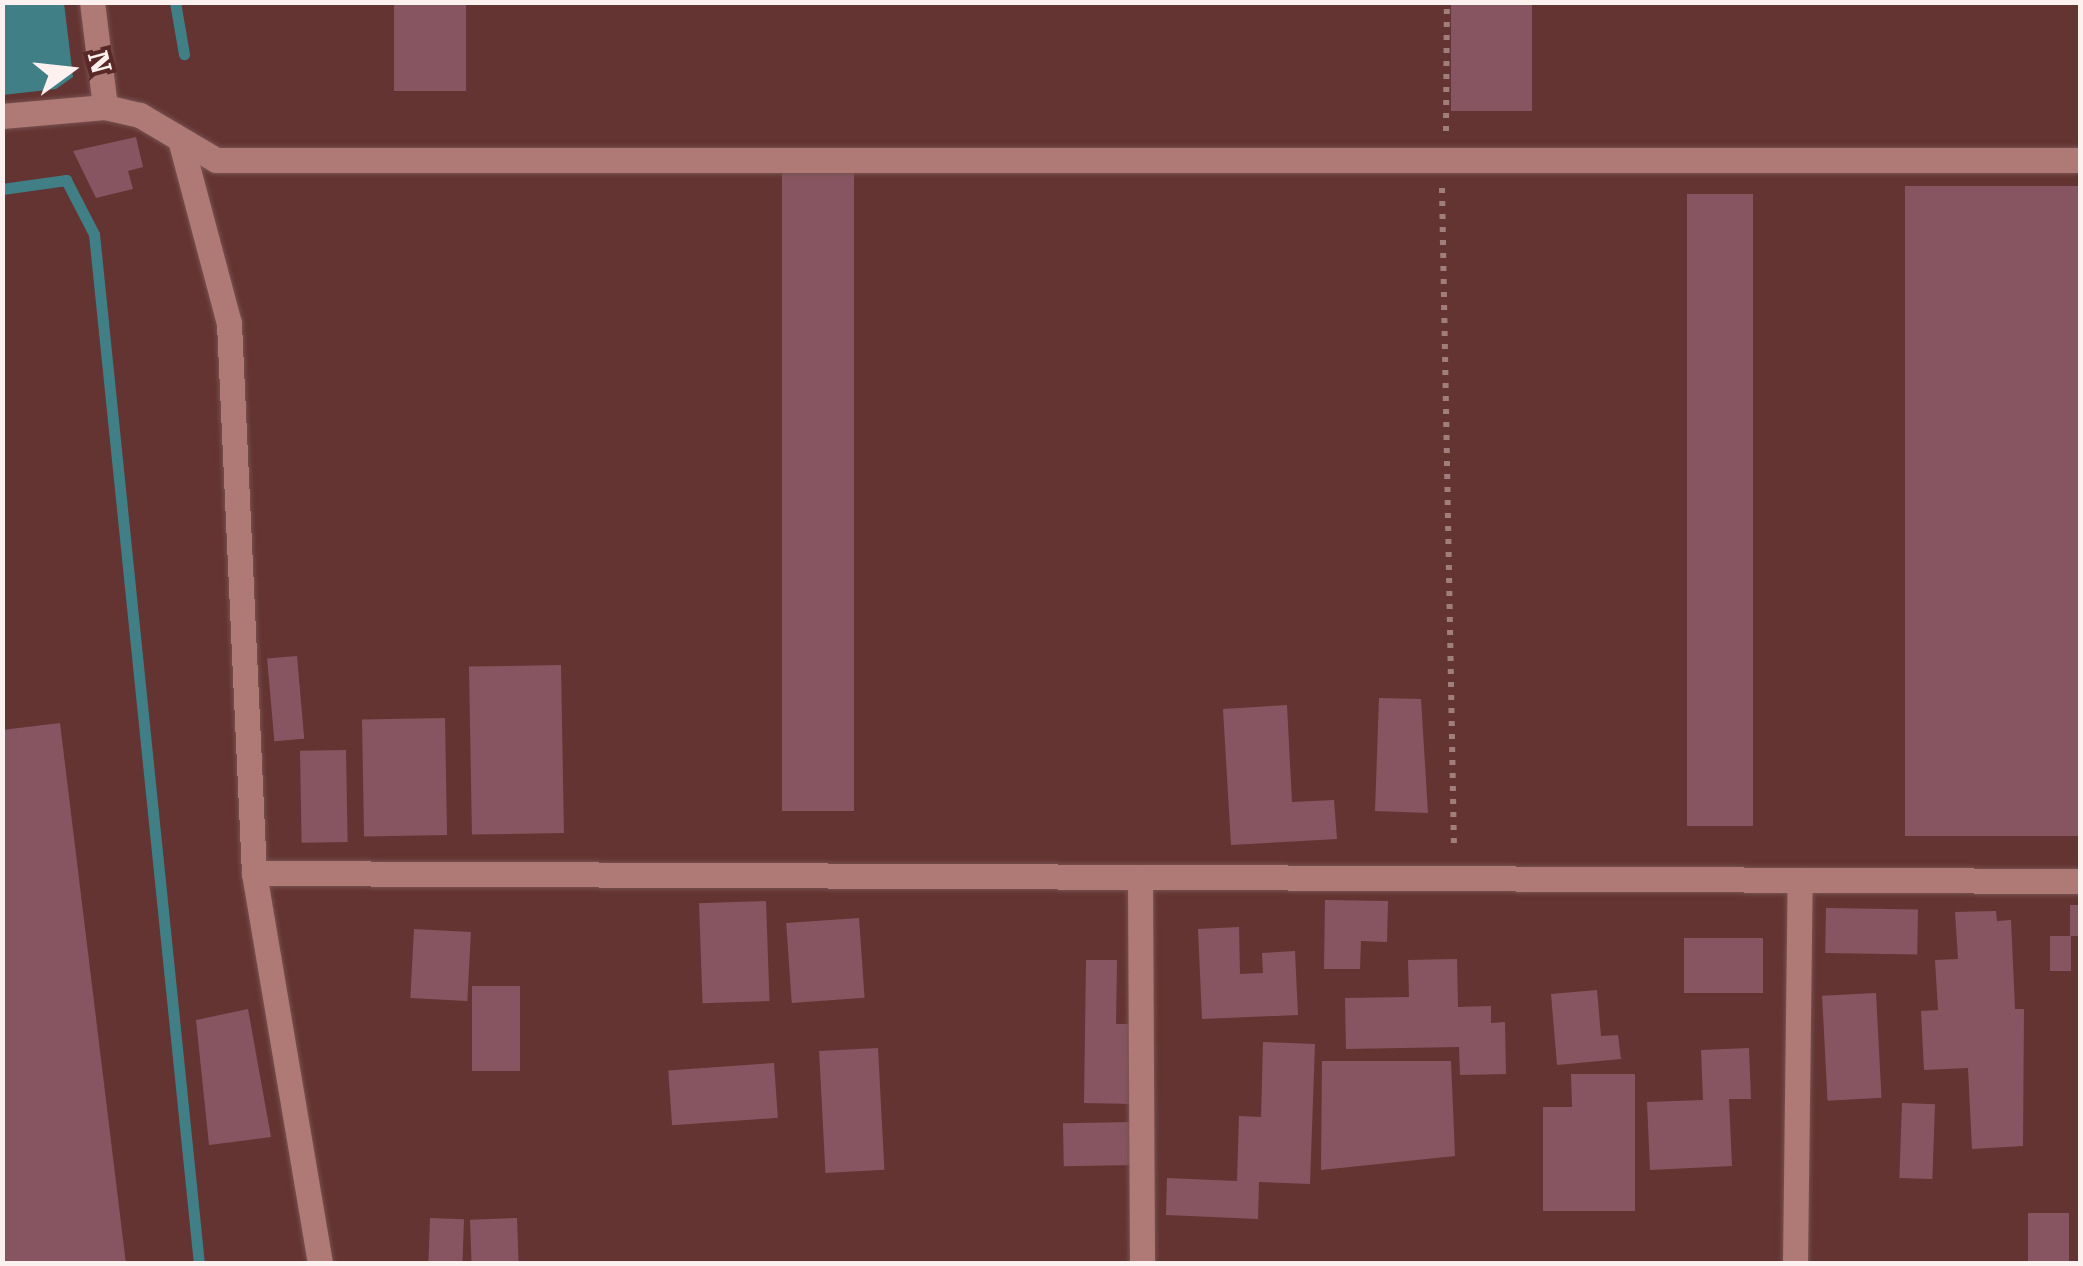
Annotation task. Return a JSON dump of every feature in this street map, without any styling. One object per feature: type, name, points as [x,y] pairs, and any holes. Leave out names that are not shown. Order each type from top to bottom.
[{"type":"street","points":[[92,2],[105,107]]},
{"type":"street","points":[[2,116],[105,107],[140,115],[181,143],[216,160],[2080,160]]},
{"type":"street","points":[[181,143],[229,323],[254,873],[320,1264]]},
{"type":"street","points":[[254,873],[1140,880],[2080,880]]},
{"type":"street","points":[[1140,880],[1142,1264]]},
{"type":"street","points":[[1795,1264],[1800,880]]},
{"type":"path","points":[[1447,2],[1442,159],[1454,879]]},
{"type":"water","points":[[2,3],[64,3],[73,77],[56,89],[3,95]]},
{"type":"building","points":[[394,2],[466,2],[466,91],[394,91]]},
{"type":"building","points":[[1451,2],[1532,2],[1532,111],[1451,111]]},
{"type":"building","points":[[136,137],[143,167],[128,171],[133,189],[96,198],[73,151]]},
{"type":"building","points":[[782,159],[854,159],[854,811],[782,811]]},
{"type":"building","points":[[1905,186],[2080,186],[2080,836],[1905,836]]},
{"type":"building","points":[[1687,194],[1753,194],[1753,826],[1687,826]]},
{"type":"building","points":[[297,656],[304,739],[274,741],[267,659]]},
{"type":"building","points":[[561,665],[564,833],[472,835],[469,667]]},
{"type":"building","points":[[1379,698],[1421,699],[1428,813],[1375,811]]},
{"type":"building","points":[[1287,705],[1292,802],[1334,800],[1337,839],[1231,845],[1223,709]]},
{"type":"building","points":[[445,718],[447,835],[364,836],[362,719]]},
{"type":"building","points":[[60,723],[126,1264],[2,1264],[2,730]]},
{"type":"building","points":[[346,750],[348,842],[302,843],[300,751]]},
{"type":"building","points":[[1325,900],[1388,901],[1387,942],[1361,941],[1360,969],[1324,969]]},
{"type":"building","points":[[766,901],[769,1001],[703,1003],[699,903]]},
{"type":"building","points":[[2070,905],[2080,905],[2080,936],[2070,936]]},
{"type":"building","points":[[1826,908],[1918,910],[1917,955],[1825,953]]},
{"type":"building","points":[[1996,911],[1997,921],[2011,920],[2015,1009],[2024,1009],[2023,1146],[1972,1149],[1968,1068],[1924,1070],[1921,1011],[1938,1010],[1935,960],[1958,959],[1955,912]]},
{"type":"building","points":[[859,918],[865,998],[792,1003],[786,923]]},
{"type":"building","points":[[1239,927],[1240,974],[1263,973],[1262,953],[1295,951],[1298,1015],[1202,1019],[1198,929]]},
{"type":"building","points":[[414,929],[471,932],[467,1001],[410,998]]},
{"type":"building","points":[[2050,936],[2071,936],[2071,971],[2050,971]]},
{"type":"building","points":[[1684,938],[1763,938],[1763,993],[1684,993]]},
{"type":"building","points":[[1457,959],[1458,1007],[1491,1006],[1491,1023],[1505,1022],[1506,1074],[1460,1075],[1459,1047],[1346,1049],[1345,998],[1409,997],[1408,960]]},
{"type":"building","points":[[1086,960],[1117,960],[1116,1024],[1135,1024],[1134,1104],[1084,1103]]},
{"type":"building","points":[[472,986],[520,986],[520,1071],[472,1071]]},
{"type":"building","points":[[1597,990],[1601,1036],[1618,1035],[1621,1059],[1557,1065],[1551,994]]},
{"type":"building","points":[[1876,993],[1881,1098],[1828,1101],[1822,996]]},
{"type":"building","points":[[248,1009],[271,1137],[209,1145],[196,1020]]},
{"type":"building","points":[[1263,1042],[1315,1044],[1310,1184],[1259,1182],[1258,1219],[1166,1215],[1167,1178],[1237,1181],[1239,1116],[1261,1117]]},
{"type":"building","points":[[878,1048],[884,1170],[825,1173],[819,1051]]},
{"type":"building","points":[[1749,1048],[1751,1099],[1729,1099],[1732,1166],[1650,1170],[1647,1102],[1703,1100],[1701,1050]]},
{"type":"building","points":[[1322,1061],[1451,1061],[1455,1156],[1321,1170]]},
{"type":"building","points":[[774,1063],[778,1118],[672,1125],[668,1070]]},
{"type":"building","points":[[1571,1074],[1635,1074],[1635,1211],[1543,1211],[1543,1107],[1572,1107]]},
{"type":"building","points":[[1902,1103],[1935,1104],[1932,1179],[1899,1178]]},
{"type":"building","points":[[1134,1122],[1135,1165],[1064,1166],[1063,1123]]},
{"type":"building","points":[[2028,1213],[2069,1213],[2069,1264],[2028,1264]]},
{"type":"building","points":[[430,1218],[464,1219],[462,1264],[428,1264]]},
{"type":"building","points":[[517,1218],[519,1264],[472,1264],[470,1220]]},
{"type":"waterway","points":[[175,2],[184,54]]},
{"type":"waterway","points":[[2,189],[66,180],[94,234],[199,1264]]}]
